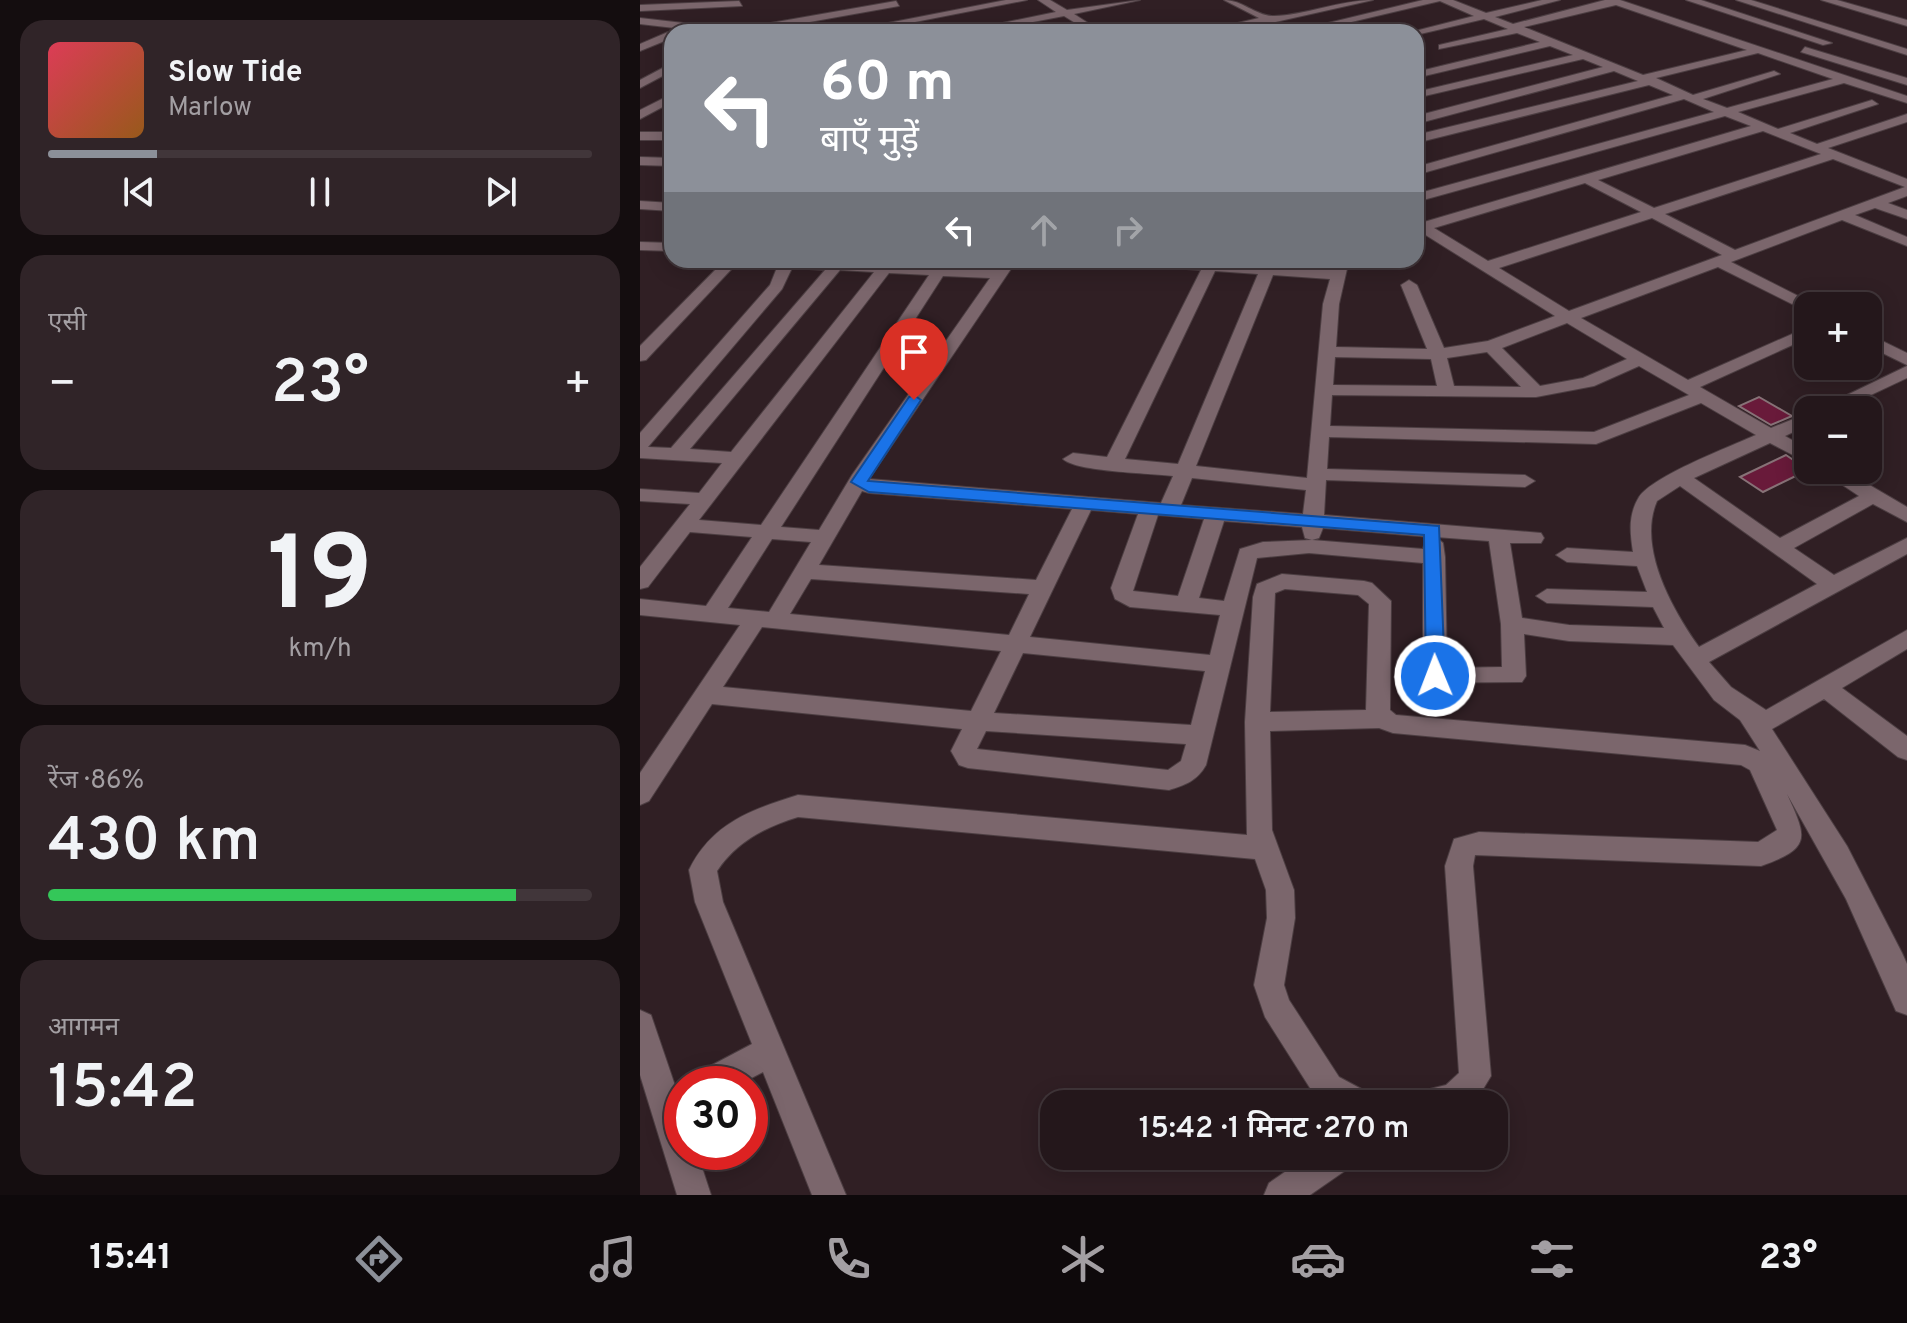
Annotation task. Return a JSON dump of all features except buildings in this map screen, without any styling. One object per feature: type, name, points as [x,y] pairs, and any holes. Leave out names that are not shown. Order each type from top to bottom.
[{"type":"street","points":[[915,7],[954,0]]},
{"type":"street","points":[[889,24],[1022,0]]},
{"type":"street","points":[[1043,0],[1084,24]]},
{"type":"street","points":[[1007,24],[1135,0]]},
{"type":"street","points":[[1229,0],[1280,24]]},
{"type":"street","points":[[1245,24],[1368,0]]},
{"type":"street","points":[[1322,24],[1436,0]]},
{"type":"street","points":[[1444,0],[1907,184]]},
{"type":"street","points":[[1424,30],[1555,0]]},
{"type":"street","points":[[1691,0],[1907,69]]},
{"type":"street","points":[[1741,0],[1907,52]]},
{"type":"street","points":[[1757,5],[1778,0],[1835,16]]},
{"type":"street","points":[[1826,0],[1907,23]]},
{"type":"street","points":[[1863,0],[1906,11]]},
{"type":"street","points":[[1443,47],[1614,1],[1907,100]]},
{"type":"street","points":[[640,8],[740,2],[732,24]]},
{"type":"street","points":[[772,24],[893,2],[921,24]]},
{"type":"street","points":[[955,24],[1054,6]]},
{"type":"street","points":[[804,8],[824,24]]},
{"type":"street","points":[[1677,8],[1785,43]]},
{"type":"street","points":[[640,21],[664,28]]},
{"type":"street","points":[[1329,22],[1333,24]]},
{"type":"street","points":[[640,36],[664,32]]},
{"type":"street","points":[[640,48],[664,34]]},
{"type":"street","points":[[1424,73],[1553,42]]},
{"type":"street","points":[[1799,48],[1907,82]]},
{"type":"street","points":[[1424,137],[1759,50]]},
{"type":"street","points":[[1424,91],[1586,55]]},
{"type":"street","points":[[640,71],[664,60]]},
{"type":"street","points":[[1424,64],[1468,83]]},
{"type":"street","points":[[1424,118],[1617,67]]},
{"type":"street","points":[[640,85],[664,71]]},
{"type":"street","points":[[1424,169],[1774,74]]},
{"type":"street","points":[[1424,196],[1734,113],[1845,79]]},
{"type":"street","points":[[640,95],[664,82]]},
{"type":"street","points":[[1424,94],[1487,122]]},
{"type":"street","points":[[640,116],[664,102]]},
{"type":"street","points":[[1780,132],[1872,104]]},
{"type":"street","points":[[640,116],[664,117]]},
{"type":"street","points":[[1819,147],[1907,118]]},
{"type":"street","points":[[1424,224],[1590,181],[1766,126]]},
{"type":"street","points":[[640,136],[664,136]]},
{"type":"street","points":[[1486,267],[1836,154]]},
{"type":"street","points":[[640,161],[664,162]]},
{"type":"street","points":[[1590,181],[1654,214],[1794,299]]},
{"type":"street","points":[[1327,352],[1438,354],[1491,346],[1907,191]]},
{"type":"street","points":[[1876,203],[1907,215]]},
{"type":"street","points":[[640,205],[664,206]]},
{"type":"street","points":[[1843,215],[1907,242]]},
{"type":"street","points":[[1424,228],[1639,360],[1794,448]]},
{"type":"street","points":[[640,246],[664,247]]},
{"type":"street","points":[[640,356],[725,268]]},
{"type":"street","points":[[640,445],[777,286],[783,268]]},
{"type":"street","points":[[675,455],[823,268]]},
{"type":"street","points":[[640,582],[733,458],[885,268]]},
{"type":"street","points":[[713,613],[941,268]]},
{"type":"street","points":[[640,794],[705,694],[805,571],[859,482],[1004,268]]},
{"type":"street","points":[[1112,465],[1210,268]]},
{"type":"street","points":[[1232,609],[1130,599],[1123,594],[1122,588],[1160,508],[1184,472],[1269,268]]},
{"type":"street","points":[[1311,547],[1323,390],[1340,268]]},
{"type":"street","points":[[1409,285],[1438,354],[1447,392]]},
{"type":"street","points":[[1320,431],[1596,438],[1794,339]]},
{"type":"street","points":[[1491,346],[1536,392]]},
{"type":"street","points":[[1882,347],[1907,360]]},
{"type":"street","points":[[1323,390],[1536,392],[1588,382],[1639,360]]},
{"type":"street","points":[[1854,396],[1907,371]]},
{"type":"street","points":[[1794,425],[1680,477],[1649,497],[1642,512],[1640,529],[1662,600],[1680,637],[1717,690],[1751,717],[1829,837],[1893,963],[1907,1001]]},
{"type":"street","points":[[640,452],[733,458]]},
{"type":"street","points":[[1073,459],[1184,472],[1316,479],[1525,481]]},
{"type":"street","points":[[1680,477],[1834,586]]},
{"type":"street","points":[[859,482],[869,487],[1534,538]]},
{"type":"street","points":[[1853,484],[1907,516]]},
{"type":"street","points":[[640,495],[703,499]]},
{"type":"street","points":[[1777,548],[1873,496]]},
{"type":"street","points":[[1085,502],[964,751],[968,758],[1169,780],[1193,765],[1247,554],[1265,548],[1311,547],[1434,557]]},
{"type":"street","points":[[1186,604],[1216,513]]},
{"type":"street","points":[[683,525],[826,537]]},
{"type":"street","points":[[1433,530],[1435,676]]},
{"type":"street","points":[[1406,677],[1514,676],[1512,624],[1498,535]]},
{"type":"street","points":[[1696,659],[1907,545]]},
{"type":"street","points":[[640,551],[662,553]]},
{"type":"street","points":[[1567,555],[1648,560]]},
{"type":"street","points":[[805,571],[1043,588]]},
{"type":"street","points":[[1331,1090],[1276,1007],[1269,985],[1281,918],[1280,890],[1259,830],[1257,722],[1265,589],[1282,581],[1364,588],[1380,601],[1378,710],[1381,719]]},
{"type":"street","points":[[1547,596],[1662,600]]},
{"type":"street","points":[[640,607],[1218,664]]},
{"type":"street","points":[[1512,624],[1569,633],[1680,637]]},
{"type":"street","points":[[1751,717],[1768,721],[1907,638]]},
{"type":"street","points":[[1826,688],[1907,750]]},
{"type":"street","points":[[705,694],[978,721],[1200,735]]},
{"type":"street","points":[[1257,722],[1381,719],[1393,724],[1745,755],[1760,763],[1790,830],[1788,840],[1761,854],[1479,843],[1464,847],[1459,866],[1475,1076],[1468,1090]]},
{"type":"street","points":[[829,1195],[709,902],[703,870],[721,842],[766,816],[798,806],[1265,848]]},
{"type":"street","points":[[640,1025],[664,1079]]},
{"type":"street","points":[[742,1066],[770,1051]]},
{"type":"street","points":[[689,1170],[694,1195]]},
{"type":"street","points":[[1281,1195],[1317,1170]]},
{"type":"route","points":[[914,400],[859,482],[869,487],[1433,530],[1435,676]]}]
